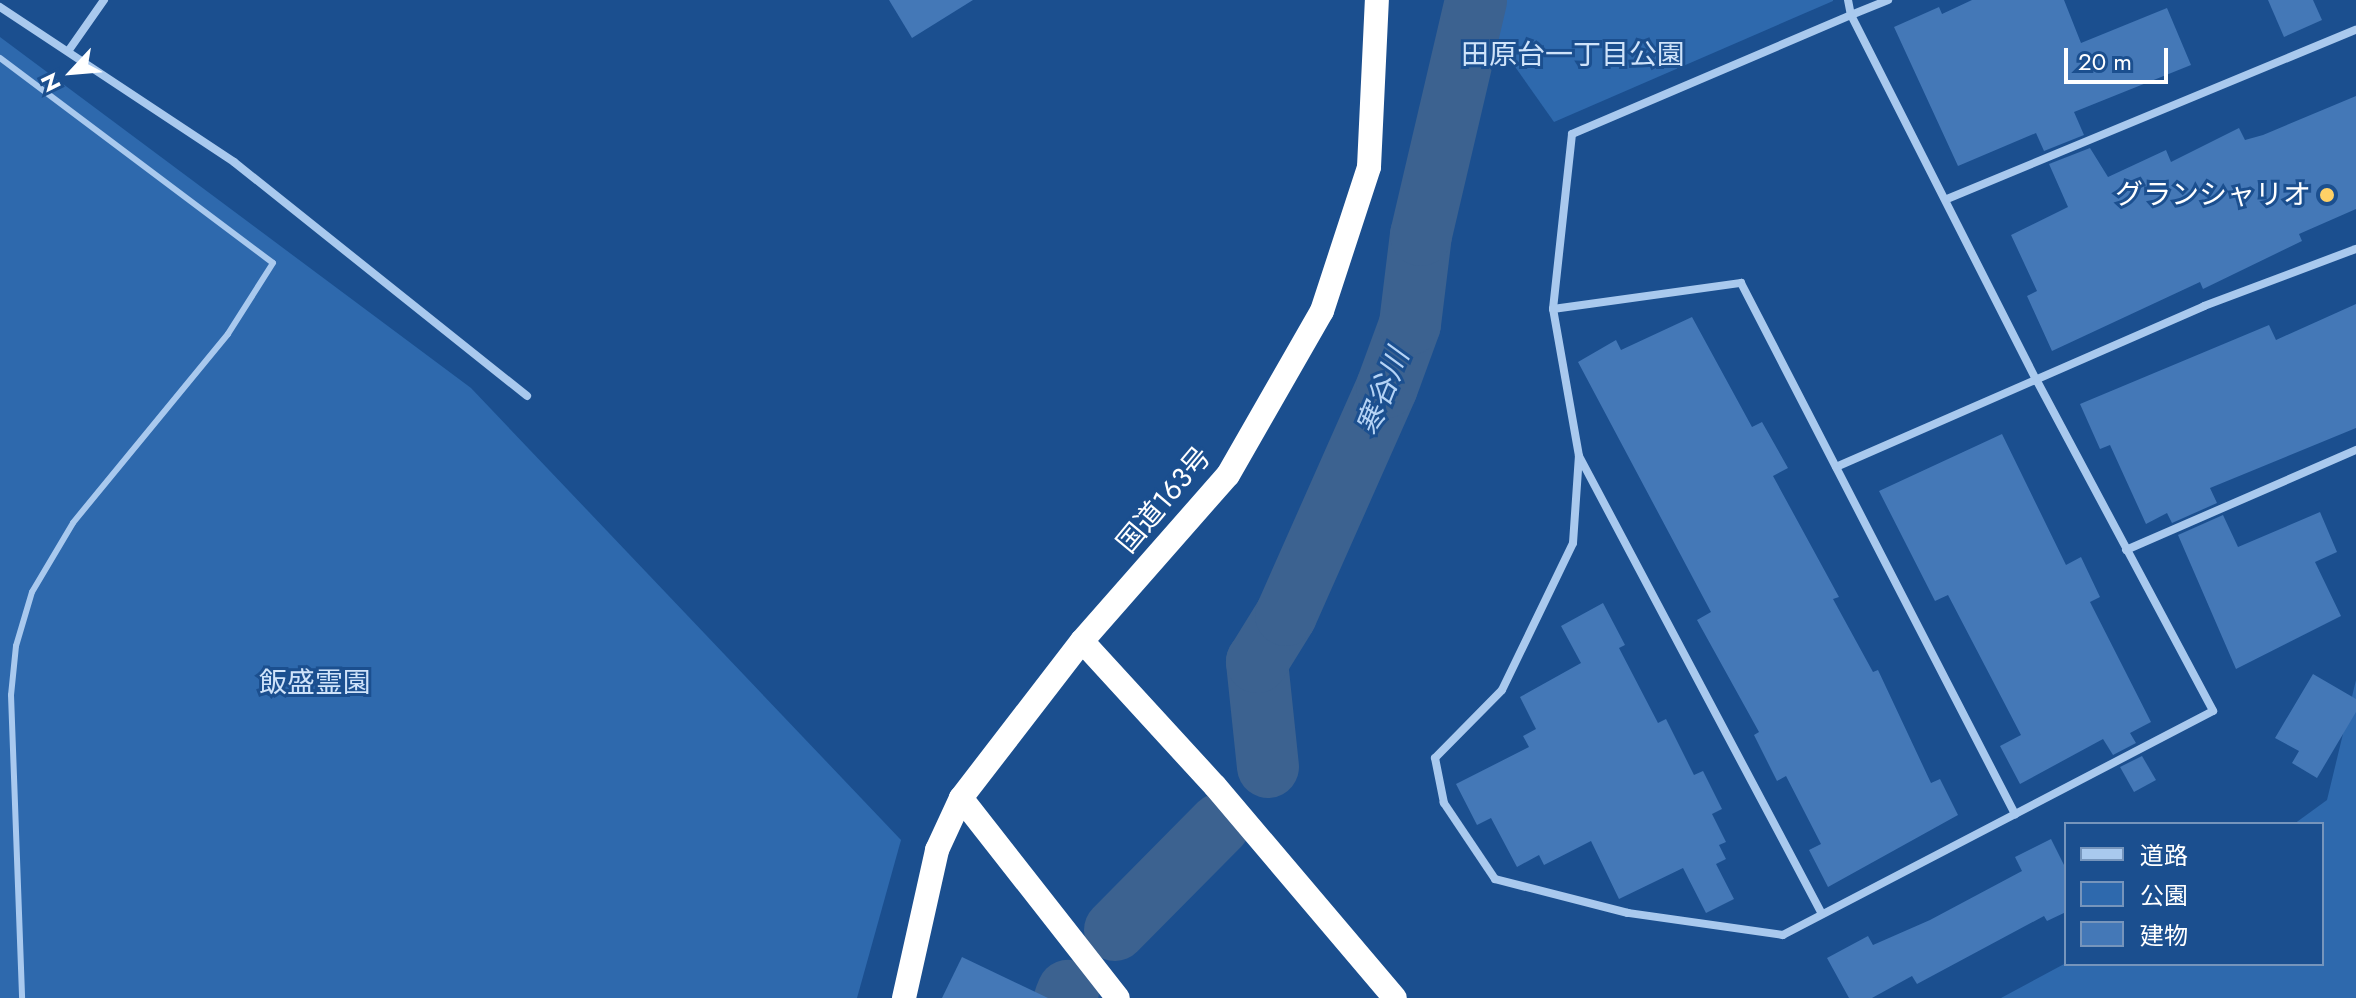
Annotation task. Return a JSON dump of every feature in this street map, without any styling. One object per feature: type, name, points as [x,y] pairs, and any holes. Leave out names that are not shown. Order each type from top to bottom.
[{"type":"highway","name":"国道163号","points":[[904,998],[937,850],[961,798],[1082,641],[1228,475],[1322,311],[1369,167],[1377,0]]},
{"type":"highway","points":[[1082,641],[1215,786],[1395,998]]},
{"type":"highway","points":[[961,798],[1118,998]]},
{"type":"street","points":[[69,50],[104,0]]},
{"type":"street","points":[[1848,0],[1851,15],[2037,381],[2213,711],[1783,935],[1628,913],[1495,879],[1444,803],[1435,758],[1502,690],[1573,543],[1579,456],[1553,309],[1572,134],[1851,15],[1888,0]]},
{"type":"street","points":[[0,7],[234,162],[527,396]]},
{"type":"street","points":[[1947,199],[2356,30]]},
{"type":"street","points":[[1836,467],[2204,306],[2356,249]]},
{"type":"street","points":[[1553,309],[1741,283],[2015,814]]},
{"type":"street","points":[[2126,550],[2356,450]]},
{"type":"street","points":[[1579,456],[1822,914]]},
{"type":"lane","points":[[0,58],[273,263],[228,334],[73,523],[32,592],[16,646],[11,695],[22,998]]},
{"type":"green space","name":"田原台一丁目公園","points":[[1468,0],[1833,0],[1833,1],[1554,122]]},
{"type":"green space","name":"飯盛霊園","points":[[0,37],[471,388],[901,840],[857,998],[0,998]]},
{"type":"green space","points":[[2356,680],[2356,998],[2001,998],[2064,964],[2324,966],[2324,822],[2297,822],[2327,800]]},
{"type":"building","points":[[889,0],[973,0],[912,38]]},
{"type":"building","points":[[1972,0],[2064,0],[2081,43],[2167,8],[2191,65],[2074,112],[2084,135],[2044,151],[2036,133],[1958,166],[1894,27],[1939,7],[1942,14]]},
{"type":"building","points":[[2268,0],[2313,0],[2322,20],[2284,37]]},
{"type":"building","points":[[2356,96],[2356,209],[2299,234],[2302,241],[2203,289],[2200,282],[2052,351],[2027,296],[2037,291],[2011,235],[2068,207],[2049,164],[2090,148],[2108,177],[2166,150],[2171,162],[2239,128],[2245,140],[2263,135]]},
{"type":"building","points":[[2356,304],[2356,428],[2210,488],[2217,503],[2172,523],[2167,513],[2146,524],[2110,445],[2100,449],[2080,404],[2269,325],[2276,340]]},
{"type":"building","points":[[1692,317],[1752,427],[1762,422],[1788,468],[1773,476],[1839,597],[1833,599],[1873,672],[1878,670],[1931,783],[1940,779],[1958,815],[1828,887],[1809,850],[1821,844],[1786,776],[1777,781],[1754,735],[1759,732],[1697,620],[1711,612],[1578,362],[1616,340],[1621,350]]},
{"type":"building","points":[[2002,434],[2066,565],[2081,557],[2100,597],[2090,602],[2151,722],[2130,733],[2136,743],[2113,755],[2103,739],[2020,784],[2000,746],[2021,735],[1948,595],[1935,601],[1879,491]]},
{"type":"building","points":[[2320,512],[2337,552],[2315,562],[2341,616],[2236,669],[2178,535],[2223,515],[2238,547]]},
{"type":"building","points":[[1603,603],[1625,645],[1619,648],[1658,723],[1666,719],[1694,775],[1703,771],[1722,809],[1712,814],[1726,842],[1719,845],[1726,859],[1716,864],[1734,899],[1706,913],[1683,868],[1619,899],[1591,841],[1544,865],[1539,855],[1517,867],[1491,818],[1477,825],[1456,784],[1529,747],[1523,736],[1536,729],[1520,697],[1581,663],[1561,626]]},
{"type":"building","points":[[2313,674],[2356,699],[2356,712],[2317,778],[2292,763],[2299,751],[2275,738]]},
{"type":"building","points":[[2142,756],[2156,780],[2134,792],[2120,767]]},
{"type":"building","points":[[2051,839],[2064,865],[2064,913],[2047,921],[2044,916],[1917,984],[1912,976],[1872,998],[1849,998],[1827,958],[1868,936],[1873,945],[1930,920],[2022,871],[2015,857]]},
{"type":"building","points":[[962,957],[1048,998],[942,998]]},
{"type":"waterway","name":"寒谷川","points":[[1268,767],[1257,662],[1286,615],[1387,387],[1410,324],[1421,235],[1476,0]]},
{"type":"waterway","name":"寒谷川","points":[[1115,930],[1220,824]]},
{"type":"waterway","name":"寒谷川","points":[[1065,998],[1068,991]]},
{"type":"place","name":"グランシャリオ","points":[[2327,195]]}]
